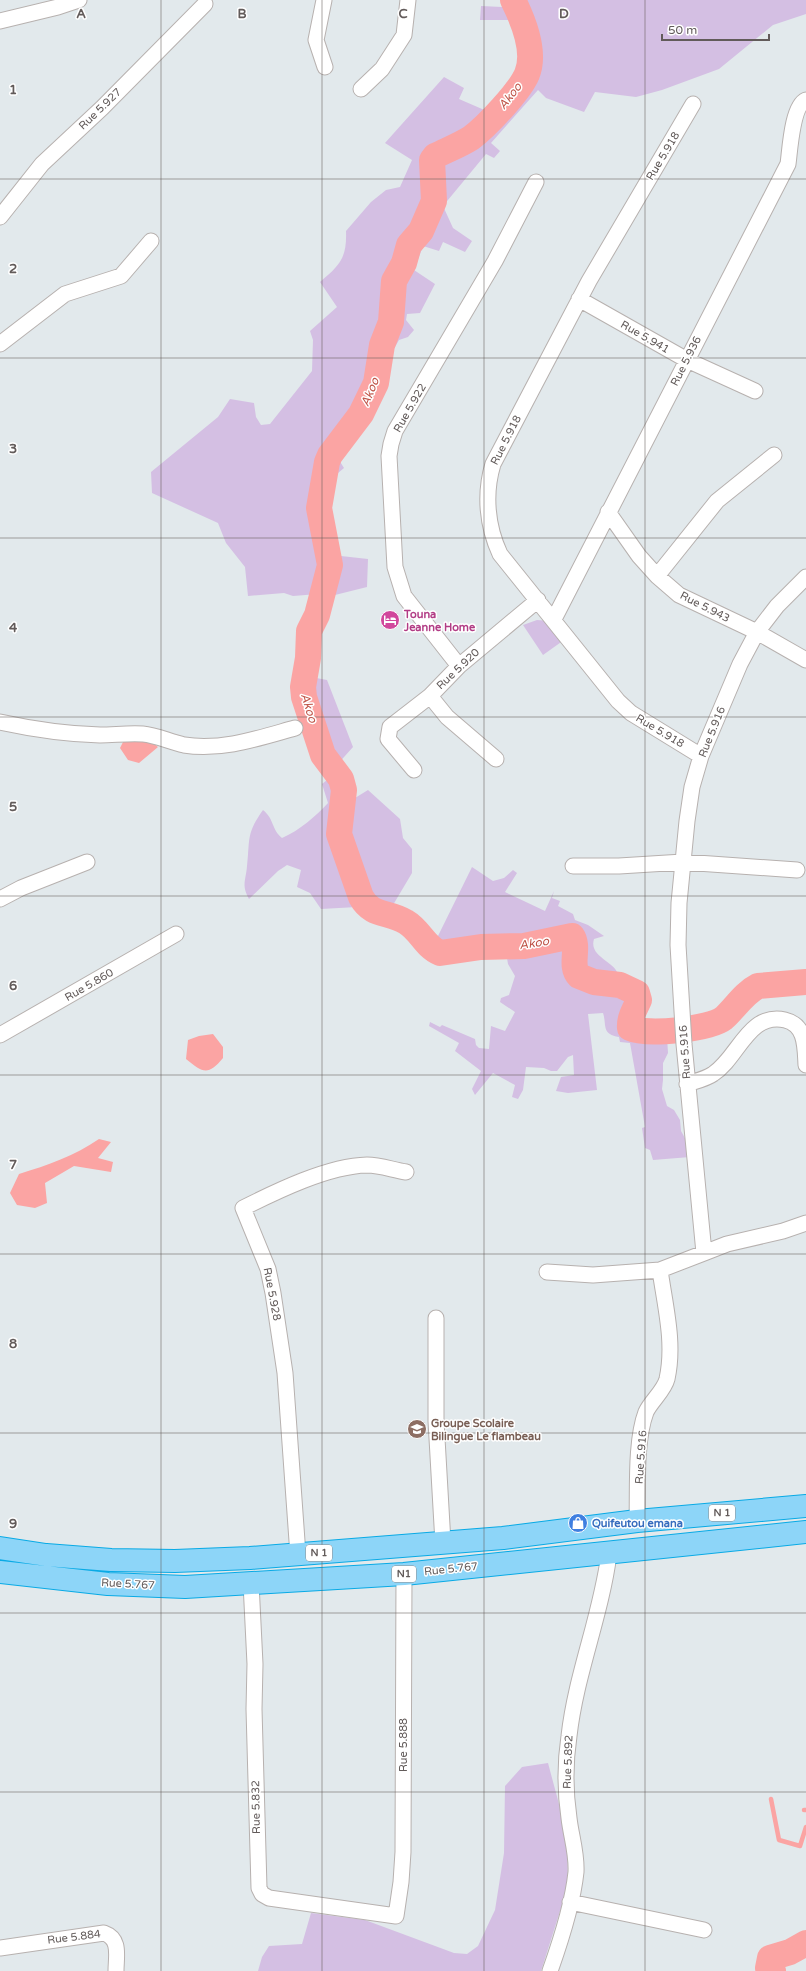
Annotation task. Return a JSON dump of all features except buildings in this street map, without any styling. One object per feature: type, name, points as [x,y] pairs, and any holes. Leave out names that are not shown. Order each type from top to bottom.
[{"type":"highway","name":"N 1","points":[[0,1548],[46,1555],[111,1560],[175,1562],[443,1543],[638,1521],[806,1506]]},
{"type":"highway","name":"Rue 5.767","points":[[0,1572],[108,1584],[184,1586],[251,1583],[404,1574],[609,1554],[806,1532]]},
{"type":"street","points":[[0,21],[58,7],[79,0]]},
{"type":"street","points":[[324,0],[316,40],[325,66]]},
{"type":"street","points":[[361,89],[382,69],[404,35],[408,0]]},
{"type":"street","name":"Rue 5.927","points":[[0,217],[42,164],[102,108],[204,1]]},
{"type":"street","name":"Rue 5.936","points":[[554,619],[788,164],[797,110],[802,102],[806,100]]},
{"type":"street","name":"Rue 5.918","points":[[694,104],[579,299],[493,464],[489,479],[489,515],[492,537],[500,554],[554,619],[618,701],[631,713],[701,756]]},
{"type":"street","name":"Rue 5.922","points":[[459,666],[404,596],[399,583],[395,567],[389,456],[395,431],[495,262],[536,182]]},
{"type":"street","points":[[0,344],[65,294],[121,276],[151,241]]},
{"type":"street","name":"Rue 5.941","points":[[579,299],[686,360],[755,391]]},
{"type":"street","points":[[657,576],[717,501],[774,455]]},
{"type":"street","name":"Rue 5.943","points":[[608,512],[639,556],[657,576],[680,595],[757,632],[806,660]]},
{"type":"street","name":"Rue 5.916","points":[[704,1254],[687,1084],[678,945],[679,903],[692,787],[701,756],[740,664],[757,632],[777,606],[806,576]]},
{"type":"street","name":"Rue 5.920","points":[[496,759],[447,717],[430,696],[459,666],[538,600]]},
{"type":"street","points":[[414,770],[388,738],[390,727],[430,696]]},
{"type":"street","points":[[0,722],[27,728],[100,735],[144,734],[185,745],[202,746],[222,746],[250,741],[295,728]]},
{"type":"street","points":[[0,899],[21,888],[87,862]]},
{"type":"street","points":[[573,866],[619,866],[683,862],[797,870]]},
{"type":"street","name":"Rue 5.860","points":[[0,1035],[176,934]]},
{"type":"street","points":[[687,1084],[714,1074],[754,1028],[763,1021],[774,1018],[791,1021],[800,1027],[804,1035],[806,1065]]},
{"type":"street","name":"Rue 5.928","points":[[298,1554],[285,1373],[273,1293],[268,1269],[243,1208],[277,1191],[352,1166],[368,1165],[406,1172]]},
{"type":"street","points":[[547,1272],[593,1275],[660,1270],[670,1268],[727,1244],[783,1231],[806,1223]]},
{"type":"street","name":"Rue 5.916","points":[[638,1521],[640,1450],[643,1426],[646,1412],[667,1380],[670,1349],[670,1336],[660,1270]]},
{"type":"street","points":[[436,1318],[436,1421],[443,1543]]},
{"type":"street","name":"Rue 5.892","points":[[550,1971],[570,1902],[576,1872],[575,1852],[567,1800],[566,1762],[568,1737],[573,1704],[602,1594],[609,1554]]},
{"type":"street","name":"Rue 5.888","points":[[396,1916],[401,1882],[402,1852],[404,1574]]},
{"type":"street","name":"Rue 5.832","points":[[251,1583],[255,1664],[254,1709],[259,1888],[262,1894],[270,1898],[396,1916]]},
{"type":"street","points":[[570,1902],[704,1930]]},
{"type":"street","name":"Rue 5.884","points":[[0,1948],[104,1933],[111,1935],[115,1939],[117,1947],[116,1971]]},
{"type":"shaded area","points":[[501,0],[806,0],[806,14],[773,25],[719,69],[662,90],[636,97],[595,92],[584,112],[546,98],[538,90],[491,143],[500,151],[494,158],[486,154],[443,206],[453,228],[472,241],[465,252],[443,242],[439,251],[423,246],[414,270],[435,284],[420,313],[407,314],[406,320],[414,330],[408,337],[399,340],[388,359],[385,375],[376,400],[354,436],[351,436],[339,460],[344,468],[338,473],[334,473],[329,480],[327,489],[334,494],[331,504],[322,505],[329,549],[332,555],[368,559],[367,587],[327,597],[313,640],[311,677],[327,680],[353,747],[336,766],[337,771],[355,798],[368,790],[400,819],[403,838],[412,849],[412,873],[393,905],[321,909],[310,893],[297,887],[301,870],[287,865],[278,871],[249,899],[245,890],[245,882],[250,837],[251,831],[263,810],[282,838],[307,823],[328,803],[322,784],[332,776],[314,743],[306,722],[301,688],[307,613],[316,612],[318,594],[293,596],[284,593],[248,596],[245,567],[226,543],[218,523],[152,493],[151,472],[218,417],[230,399],[254,403],[256,417],[261,425],[270,424],[312,371],[313,340],[310,331],[337,307],[320,282],[333,271],[341,260],[345,248],[346,231],[371,202],[386,190],[400,187],[412,160],[385,143],[444,77],[464,88],[459,99],[489,112],[507,82],[519,81],[523,51],[512,20],[480,20],[481,6],[502,7]]},
{"type":"shaded area","points":[[537,620],[550,621],[564,640],[543,655],[523,625]]},
{"type":"shaded area","points":[[126,736],[147,738],[158,747],[139,763],[128,760],[120,748]]},
{"type":"shaded area","points":[[472,867],[493,881],[504,878],[513,870],[517,873],[505,892],[545,911],[554,891],[552,898],[560,901],[558,906],[573,914],[575,920],[588,925],[604,936],[594,939],[593,945],[595,951],[614,967],[618,977],[599,978],[582,971],[580,961],[580,940],[574,932],[528,942],[499,941],[452,945],[438,942],[437,938]]},
{"type":"shaded area","points":[[564,942],[569,964],[576,976],[581,980],[619,992],[627,997],[629,1001],[629,1009],[625,1024],[626,1033],[639,1036],[667,1037],[668,1053],[663,1063],[662,1089],[667,1106],[674,1110],[680,1120],[681,1131],[686,1140],[690,1157],[653,1160],[650,1150],[645,1148],[642,1128],[645,1127],[630,1043],[620,1042],[619,1037],[609,1034],[606,1028],[603,1013],[588,1014],[597,1090],[568,1093],[556,1091],[561,1077],[574,1075],[573,1055],[568,1057],[557,1071],[551,1071],[544,1068],[526,1067],[523,1090],[518,1099],[512,1097],[515,1085],[493,1073],[475,1095],[472,1089],[481,1071],[455,1051],[459,1043],[429,1026],[430,1022],[440,1027],[442,1025],[475,1039],[476,1045],[479,1048],[489,1049],[491,1026],[505,1031],[515,1012],[500,1002],[501,998],[509,995],[515,976],[508,964],[507,958],[499,956],[497,950],[517,950]]},
{"type":"shaded area","points":[[213,1034],[223,1047],[223,1058],[213,1068],[209,1070],[201,1070],[186,1059],[188,1040],[199,1036]]},
{"type":"shaded area","points":[[99,1139],[111,1142],[98,1158],[113,1162],[111,1172],[74,1166],[45,1183],[47,1203],[35,1208],[17,1205],[10,1193],[19,1174],[60,1160]]},
{"type":"shaded area","points":[[548,1763],[567,1834],[568,1886],[541,1971],[258,1971],[262,1957],[269,1946],[302,1944],[311,1913],[365,1920],[454,1953],[467,1954],[478,1946],[495,1910],[504,1853],[505,1786],[522,1767]]},
{"type":"waterway","name":"Akoo","points":[[513,0],[521,17],[529,46],[530,56],[527,74],[510,99],[477,133],[467,141],[435,156],[432,160],[434,201],[421,231],[409,245],[404,263],[394,281],[391,322],[382,345],[376,383],[361,414],[330,455],[327,462],[319,508],[330,565],[317,615],[309,631],[308,658],[303,687],[304,697],[323,755],[341,779],[344,790],[339,834],[361,897],[370,908],[411,925],[430,947],[440,953],[481,947],[524,946],[572,936],[575,945],[574,962],[576,972],[579,976],[594,982],[620,985],[637,993],[639,1000],[631,1017],[630,1028],[638,1030],[664,1031],[706,1025],[724,1018],[744,997],[758,986],[806,982]]},
{"type":"waterway","points":[[771,1799],[779,1840],[800,1846],[806,1827]]},
{"type":"waterway","points":[[773,1971],[768,1968],[770,1958],[790,1952],[806,1943]]},
{"type":"place","name":"Touna Jeanne Home","points":[[390,620]]},
{"type":"place","name":"Groupe Scolaire Bilingue Le flambeau","points":[[417,1429]]},
{"type":"place","name":"Quifeutou emana","points":[[578,1523]]}]
